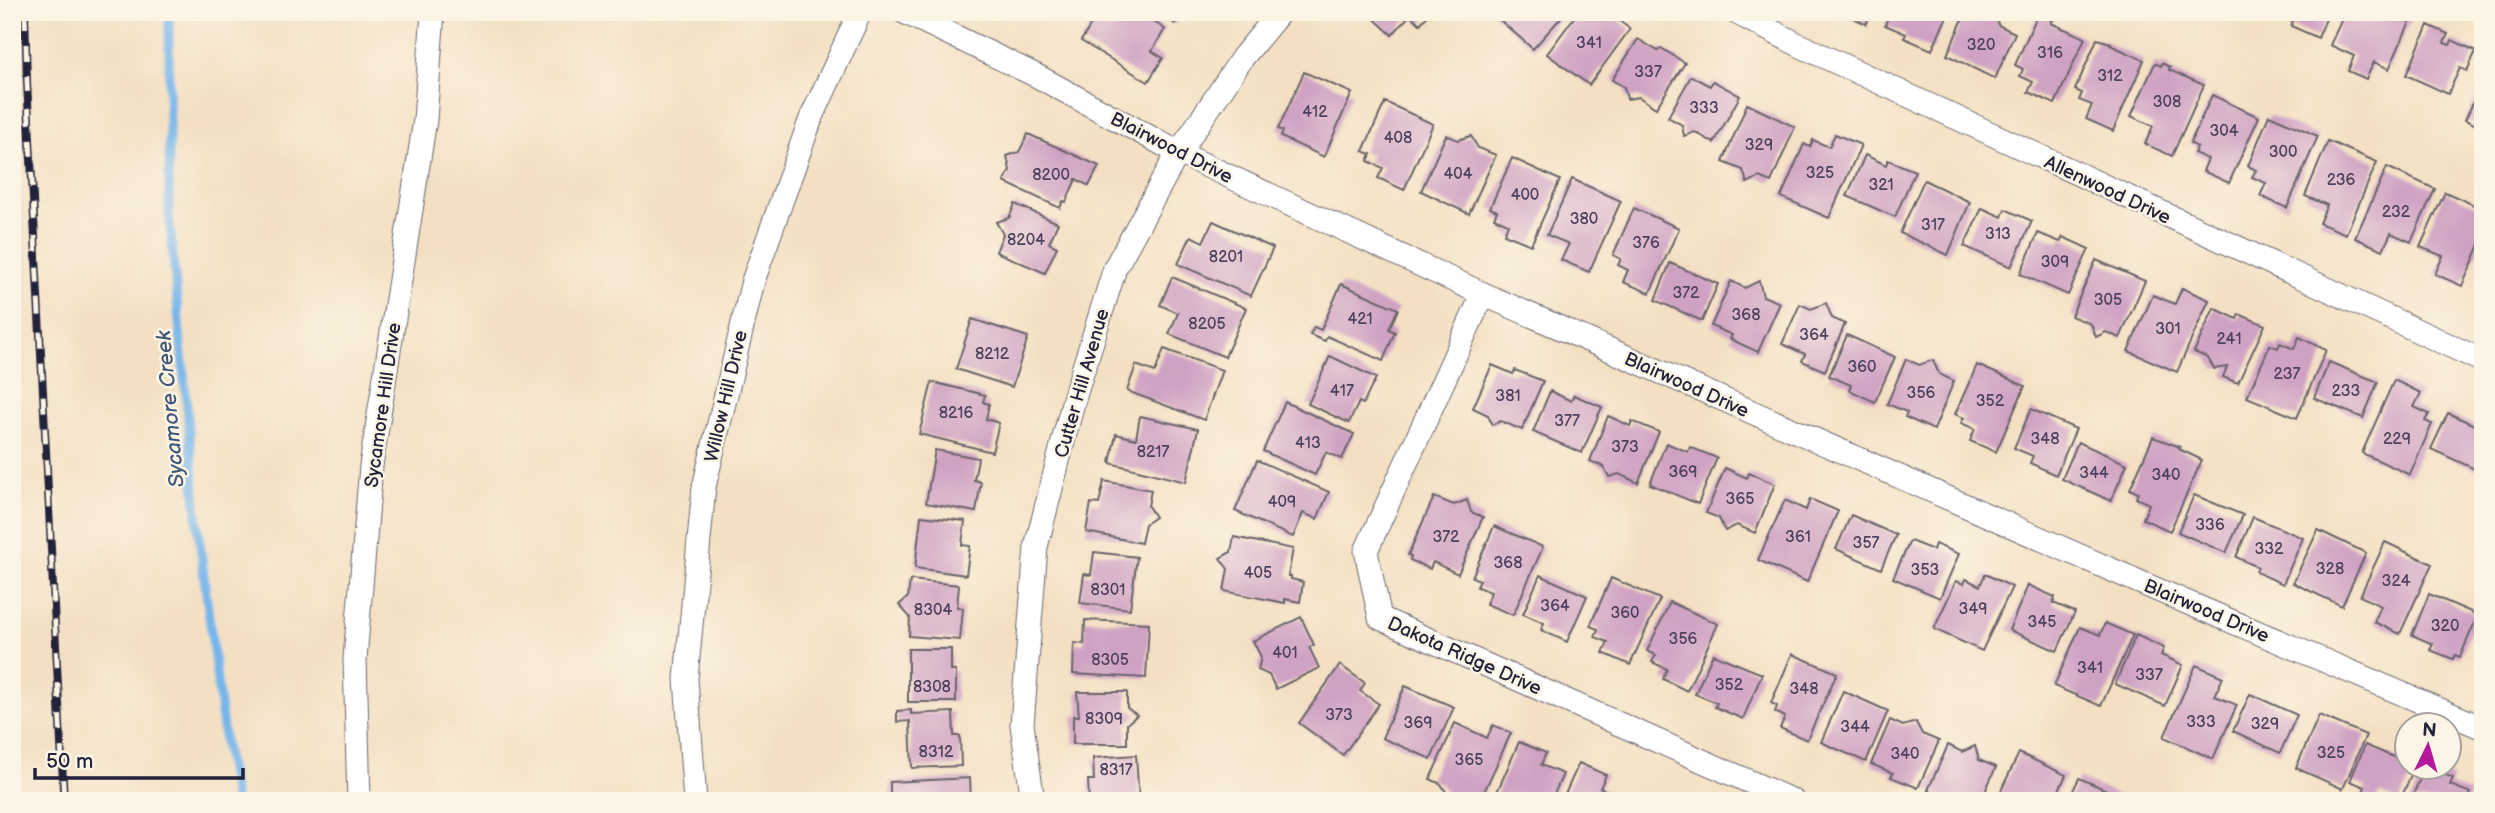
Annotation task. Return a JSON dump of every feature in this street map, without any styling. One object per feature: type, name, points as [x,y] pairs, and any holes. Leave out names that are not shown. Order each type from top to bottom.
[{"type":"street","name":"Sycamore Hill Drive","points":[[359,801],[355,659],[372,466],[425,120],[433,12]]},
{"type":"street","name":"Willow Hill Drive","points":[[695,801],[686,680],[704,487],[753,281],[810,121],[860,12]]},
{"type":"street","name":"Blairwood Drive","points":[[904,12],[1037,76],[1179,153],[1483,294],[2140,582],[2483,728]]},
{"type":"street","name":"Cutter Hill Avenue","points":[[1033,801],[1022,725],[1036,547],[1074,399],[1115,268],[1179,153],[1243,57],[1280,12]]},
{"type":"street","name":"Allenwood Drive","points":[[1741,14],[1799,45],[2483,361]]},
{"type":"street","name":"Dakota Ridge Drive","points":[[1483,294],[1366,551],[1380,618],[1793,801]]},
{"type":"building","points":[[1099,12],[1138,12],[1165,29],[1152,51],[1163,58],[1148,82],[1081,41]]},
{"type":"building","points":[[1160,12],[1183,12],[1175,24]]},
{"type":"building","points":[[1367,12],[1431,12],[1420,24],[1410,15],[1392,35]]},
{"type":"building","points":[[1566,12],[1533,49],[1493,14]]},
{"type":"building","points":[[1578,12],[1597,12],[1603,17],[1608,12],[1630,29],[1589,85],[1547,54]]},
{"type":"building","points":[[1841,12],[1872,12],[1866,24]]},
{"type":"building","points":[[1890,12],[1949,12],[1932,50],[1904,38],[1906,34],[1885,25]]},
{"type":"building","points":[[1966,12],[1981,15],[1995,12],[1998,25],[2015,33],[1995,79],[1947,55]]},
{"type":"building","points":[[2271,12],[2329,12],[2318,38],[2291,26],[2293,21]]},
{"type":"building","points":[[2345,12],[2414,13],[2389,69],[2374,62],[2366,79],[2348,71],[2354,56],[2330,45]]},
{"type":"building","points":[[2037,16],[2053,20],[2051,23],[2085,38],[2055,104],[2028,92],[2033,82],[2020,76],[2023,69],[2015,65]]},
{"type":"building","points":[[2428,25],[2448,34],[2444,43],[2450,45],[2452,40],[2476,51],[2467,71],[2460,68],[2448,94],[2406,75]]},
{"type":"building","points":[[1638,39],[1658,51],[1661,48],[1685,63],[1656,108],[1639,97],[1627,99],[1624,87],[1612,80]]},
{"type":"building","points":[[2097,39],[2144,60],[2113,131],[2086,119],[2092,105],[2079,100],[2082,93],[2075,90]]},
{"type":"building","points":[[2155,63],[2161,66],[2162,63],[2170,67],[2169,70],[2204,85],[2172,156],[2145,144],[2153,126],[2131,116]]},
{"type":"building","points":[[1304,72],[1352,93],[1324,157],[1281,137],[1283,131],[1278,129]]},
{"type":"building","points":[[1691,76],[1710,86],[1713,81],[1740,96],[1714,143],[1695,132],[1684,136],[1682,125],[1668,117]]},
{"type":"building","points":[[2483,81],[2483,128],[2465,120]]},
{"type":"building","points":[[2212,95],[2259,117],[2229,183],[2203,171],[2208,159],[2194,153],[2197,147],[2190,143]]},
{"type":"building","points":[[1385,102],[1433,124],[1404,190],[1378,178],[1383,168],[1368,161],[1371,154],[1363,151]]},
{"type":"building","points":[[1747,104],[1795,127],[1771,182],[1759,177],[1747,183],[1743,170],[1723,162]]},
{"type":"building","points":[[2269,115],[2318,136],[2287,208],[2260,196],[2266,183],[2252,177],[2256,170],[2248,166]]},
{"type":"building","points":[[1028,134],[1099,166],[1089,186],[1076,179],[1066,202],[1063,201],[1060,208],[1004,182],[1010,170],[1007,156],[1019,152]]},
{"type":"building","points":[[1835,134],[1861,145],[1829,218],[1781,197],[1804,144],[1810,147],[1813,140],[1829,147]]},
{"type":"building","points":[[1446,135],[1458,140],[1471,136],[1478,148],[1496,155],[1469,214],[1421,191]]},
{"type":"building","points":[[2328,141],[2377,162],[2346,234],[2319,223],[2327,205],[2305,196]]},
{"type":"building","points":[[1865,155],[1886,165],[1888,160],[1915,171],[1895,217],[1847,196]]},
{"type":"building","points":[[1512,158],[1560,180],[1531,245],[1504,234],[1508,224],[1494,218],[1497,211],[1490,208]]},
{"type":"building","points":[[2387,167],[2435,189],[2411,242],[2391,233],[2383,250],[2355,238]]},
{"type":"building","points":[[1572,179],[1621,201],[1589,272],[1561,260],[1569,244],[1547,235]]},
{"type":"building","points":[[1924,180],[1970,202],[1948,255],[1900,233]]},
{"type":"building","points":[[2445,192],[2483,209],[2483,238],[2462,286],[2435,274],[2443,256],[2420,247]]},
{"type":"building","points":[[1015,204],[1058,223],[1049,243],[1057,247],[1045,273],[996,252],[1003,234],[996,222],[1009,218]]},
{"type":"building","points":[[1634,208],[1679,228],[1650,293],[1623,282],[1628,270],[1618,265],[1621,259],[1613,255]]},
{"type":"building","points":[[1982,208],[2002,217],[2005,209],[2032,221],[2011,267],[1964,246]]},
{"type":"building","points":[[1213,221],[1273,248],[1251,296],[1178,264],[1191,236],[1203,242]]},
{"type":"building","points":[[2038,233],[2060,242],[2063,237],[2089,249],[2068,295],[2020,274]]},
{"type":"building","points":[[2096,260],[2145,281],[2120,338],[2106,332],[2096,337],[2091,324],[2071,316]]},
{"type":"building","points":[[1670,263],[1718,284],[1702,321],[1655,300]]},
{"type":"building","points":[[1172,277],[1246,308],[1225,357],[1169,334],[1178,313],[1160,305]]},
{"type":"building","points":[[1731,281],[1745,288],[1759,281],[1763,296],[1780,303],[1758,352],[1730,339],[1732,335],[1711,326]]},
{"type":"building","points":[[1341,284],[1398,309],[1389,329],[1395,332],[1383,361],[1327,336],[1325,341],[1310,335],[1314,327],[1321,330]]},
{"type":"building","points":[[2182,288],[2209,300],[2177,372],[2128,351],[2153,295],[2175,304]]},
{"type":"building","points":[[1826,303],[1832,318],[1845,324],[1825,371],[1802,361],[1805,354],[1782,344],[1800,304],[1811,309]]},
{"type":"building","points":[[2214,308],[2237,319],[2239,314],[2265,325],[2238,383],[2223,377],[2227,367],[2214,369],[2208,358],[2194,352]]},
{"type":"building","points":[[972,319],[1028,337],[1012,387],[956,369]]},
{"type":"building","points":[[1847,335],[1895,357],[1875,402],[1849,390],[1851,385],[1829,376]]},
{"type":"building","points":[[2299,337],[2326,350],[2297,418],[2247,397],[2270,345],[2278,348],[2280,343],[2294,349]]},
{"type":"building","points":[[1164,349],[1222,370],[1204,420],[1127,391],[1136,365],[1155,372]]},
{"type":"building","points":[[1330,356],[1376,378],[1363,404],[1359,402],[1349,423],[1308,404]]},
{"type":"building","points":[[1906,359],[1919,365],[1933,360],[1939,374],[1954,381],[1934,430],[1905,417],[1907,412],[1887,404]]},
{"type":"building","points":[[2329,362],[2378,382],[2363,418],[2314,398]]},
{"type":"building","points":[[1492,365],[1513,374],[1515,370],[1543,381],[1522,430],[1501,421],[1492,425],[1488,415],[1473,408]]},
{"type":"building","points":[[1977,365],[2025,386],[1996,452],[1970,441],[1975,429],[1961,423],[1964,418],[1955,414]]},
{"type":"building","points":[[2394,380],[2421,393],[2414,407],[2429,414],[2425,421],[2432,424],[2410,475],[2362,453]]},
{"type":"building","points":[[932,382],[985,395],[983,402],[989,404],[986,419],[999,423],[992,452],[919,434]]},
{"type":"building","points":[[1550,391],[1571,401],[1574,395],[1602,407],[1582,453],[1533,432]]},
{"type":"building","points":[[1285,402],[1354,434],[1342,459],[1326,452],[1315,475],[1263,451]]},
{"type":"building","points":[[2031,409],[2076,429],[2056,475],[2030,463],[2033,456],[2014,448]]},
{"type":"building","points":[[2448,413],[2483,429],[2483,463],[2479,471],[2431,449]]},
{"type":"building","points":[[1140,416],[1198,429],[1186,482],[1110,463],[1116,434],[1136,439]]},
{"type":"building","points":[[1608,416],[1630,426],[1632,421],[1659,432],[1638,483],[1619,474],[1609,477],[1604,467],[1590,461]]},
{"type":"building","points":[[2153,437],[2180,447],[2179,449],[2202,460],[2170,531],[2143,519],[2149,504],[2136,498],[2138,493],[2130,489]]},
{"type":"building","points":[[2078,442],[2127,464],[2111,501],[2062,479]]},
{"type":"building","points":[[1666,443],[1688,452],[1690,447],[1717,458],[1698,504],[1650,484]]},
{"type":"building","points":[[935,450],[978,458],[974,480],[981,482],[976,512],[926,503]]},
{"type":"building","points":[[1257,460],[1329,492],[1317,519],[1303,513],[1293,537],[1235,511]]},
{"type":"building","points":[[1725,468],[1747,478],[1749,473],[1775,484],[1755,533],[1737,525],[1725,531],[1719,518],[1706,513]]},
{"type":"building","points":[[1104,481],[1151,490],[1148,506],[1155,517],[1145,524],[1141,543],[1086,532],[1091,503],[1099,504]]},
{"type":"building","points":[[2194,495],[2243,515],[2226,553],[2178,532]]},
{"type":"building","points":[[1434,497],[1454,505],[1467,500],[1471,512],[1483,517],[1458,574],[1433,562],[1430,569],[1410,560],[1411,556],[1408,555]]},
{"type":"building","points":[[1810,499],[1838,511],[1807,582],[1758,560],[1785,500],[1806,510]]},
{"type":"building","points":[[1851,515],[1896,535],[1881,569],[1836,549]]},
{"type":"building","points":[[921,516],[965,521],[962,545],[970,546],[966,575],[915,568]]},
{"type":"building","points":[[2253,517],[2303,538],[2283,584],[2256,572],[2258,567],[2236,557]]},
{"type":"building","points":[[1494,526],[1543,547],[1513,615],[1486,604],[1491,592],[1477,587],[1480,580],[1472,577]]},
{"type":"building","points":[[2318,530],[2366,553],[2342,606],[2293,583]]},
{"type":"building","points":[[1234,537],[1293,549],[1288,576],[1303,582],[1300,602],[1285,599],[1285,603],[1224,591],[1228,569],[1220,558],[1231,552]]},
{"type":"building","points":[[1910,541],[1933,550],[1935,544],[1959,554],[1940,598],[1893,578]]},
{"type":"building","points":[[2385,542],[2432,564],[2400,634],[2374,622],[2381,606],[2360,596]]},
{"type":"building","points":[[1094,552],[1137,557],[1130,609],[1080,603],[1084,574],[1091,575]]},
{"type":"building","points":[[1985,574],[2012,587],[1982,651],[1934,629],[1956,581],[1964,584],[1966,579],[1980,586]]},
{"type":"building","points":[[1540,575],[1587,596],[1567,642],[1541,630],[1544,623],[1523,614]]},
{"type":"building","points":[[1611,578],[1660,599],[1630,665],[1603,653],[1608,642],[1595,637],[1598,629],[1590,626]]},
{"type":"building","points":[[910,580],[959,585],[957,607],[963,608],[960,640],[909,636],[910,617],[899,605],[908,597]]},
{"type":"building","points":[[2028,585],[2055,597],[2053,603],[2075,612],[2057,651],[2009,630]]},
{"type":"building","points":[[2429,594],[2478,615],[2460,657],[2455,655],[2453,659],[2430,650],[2433,644],[2412,635]]},
{"type":"building","points":[[1670,602],[1718,624],[1687,691],[1663,679],[1667,669],[1652,662],[1656,655],[1647,651]]},
{"type":"building","points":[[1301,617],[1314,645],[1309,647],[1319,668],[1276,689],[1269,675],[1258,670],[1261,657],[1253,641]]},
{"type":"building","points":[[1085,620],[1149,623],[1146,678],[1073,674],[1074,643],[1084,644]]},
{"type":"building","points":[[2105,623],[2133,635],[2101,706],[2054,686],[2080,627],[2100,635]]},
{"type":"building","points":[[2136,635],[2164,648],[2161,655],[2183,665],[2165,706],[2115,684]]},
{"type":"building","points":[[908,649],[951,649],[951,671],[956,671],[956,702],[908,702]]},
{"type":"building","points":[[1713,654],[1762,674],[1743,719],[1715,707],[1717,703],[1695,694]]},
{"type":"building","points":[[1792,654],[1837,673],[1807,740],[1780,728],[1785,717],[1775,712],[1777,706],[1771,703]]},
{"type":"building","points":[[1340,665],[1365,683],[1360,691],[1379,704],[1343,755],[1299,723]]},
{"type":"building","points":[[2196,665],[2223,677],[2215,696],[2237,705],[2213,759],[2164,737]]},
{"type":"building","points":[[1405,686],[1454,707],[1431,759],[1382,738]]},
{"type":"building","points":[[1843,691],[1888,711],[1866,762],[1821,742]]},
{"type":"building","points":[[1077,692],[1127,692],[1127,708],[1137,715],[1127,724],[1127,744],[1073,744],[1073,716],[1079,716]]},
{"type":"building","points":[[2250,694],[2297,715],[2280,753],[2233,731]]},
{"type":"building","points":[[911,710],[911,714],[953,712],[954,736],[960,736],[961,766],[912,768],[910,721],[897,722],[897,711]]},
{"type":"building","points":[[2319,715],[2366,735],[2343,789],[2296,768]]},
{"type":"building","points":[[1890,720],[1903,726],[1916,722],[1922,734],[1939,741],[1918,788],[1891,777],[1893,773],[1871,764]]},
{"type":"building","points":[[1455,723],[1487,738],[1493,725],[1511,733],[1480,801],[1460,792],[1448,795],[1441,784],[1430,779]]},
{"type":"building","points":[[1519,742],[1546,753],[1541,765],[1563,774],[1551,801],[1493,801]]},
{"type":"building","points":[[1948,745],[1962,752],[1975,746],[1979,760],[1996,767],[1981,801],[1952,801],[1928,790]]},
{"type":"building","points":[[2365,745],[2394,757],[2394,782],[2408,782],[2400,801],[2379,793],[2376,801],[2360,801],[2365,787],[2350,781]]},
{"type":"building","points":[[2019,753],[2066,775],[2054,801],[1996,801]]},
{"type":"building","points":[[1136,755],[1139,801],[1089,801],[1088,780],[1094,780],[1093,758]]},
{"type":"building","points":[[1579,763],[1606,775],[1600,788],[1614,794],[1611,801],[1562,801]]},
{"type":"building","points":[[970,778],[971,801],[890,801],[890,782]]},
{"type":"building","points":[[2079,778],[2132,801],[2068,801]]},
{"type":"building","points":[[2419,782],[2451,782],[2450,785],[2471,793],[2468,801],[2410,801]]},
{"type":"waterway","name":"Sycamore Creek","points":[[169,12],[169,215],[199,536],[225,745],[235,801]]},
{"type":"railway","points":[[25,12],[64,801]]}]
